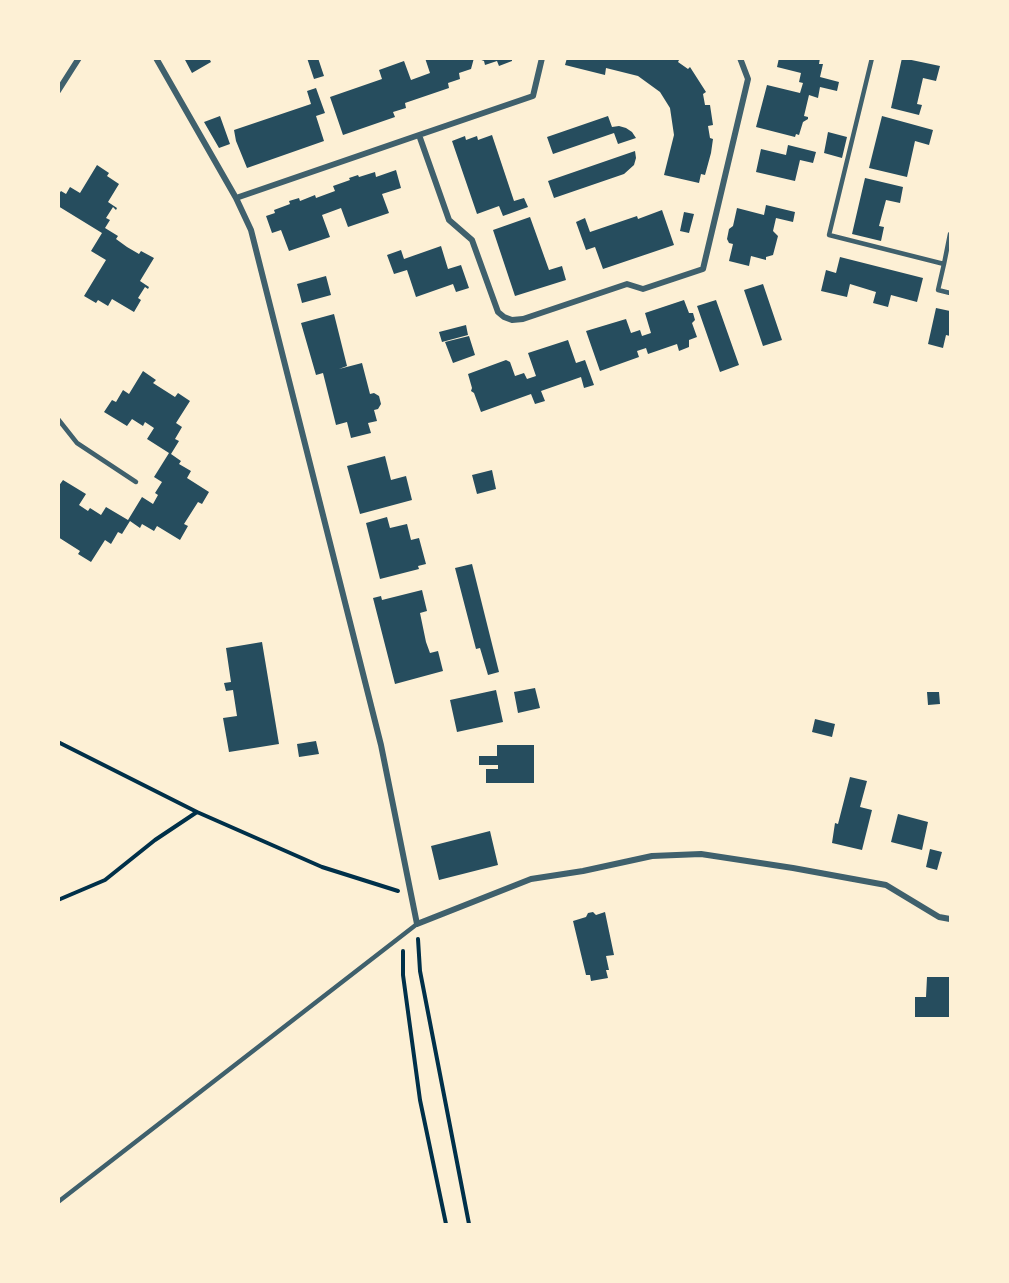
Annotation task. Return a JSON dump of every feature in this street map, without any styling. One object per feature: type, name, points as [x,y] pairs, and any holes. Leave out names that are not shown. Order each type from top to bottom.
[{"type":"street","points":[[58,91],[79,58]]},
{"type":"street","points":[[156,58],[236,198],[251,230],[376,722],[417,924],[531,879],[652,856],[701,854],[886,885],[939,917],[951,919]]},
{"type":"street","points":[[236,198],[533,96],[542,58]]},
{"type":"street","points":[[418,135],[449,220],[472,240],[498,312],[512,320],[523,319],[627,284],[643,289],[703,269],[748,79],[740,58]]},
{"type":"lane","points":[[872,58],[829,235],[944,264]]},
{"type":"lane","points":[[951,234],[938,290],[951,293]]},
{"type":"lane","points":[[58,418],[77,443],[136,482]]},
{"type":"lane","points":[[58,1202],[417,924]]},
{"type":"path","points":[[58,742],[198,812],[322,867],[411,895]]},
{"type":"path","points":[[58,900],[105,880],[155,840],[198,812]]},
{"type":"path","points":[[417,924],[403,945],[403,975],[420,1100],[446,1224]]},
{"type":"path","points":[[417,924],[420,971],[469,1224]]},
{"type":"building","points":[[184,58],[209,58],[211,62],[192,73]]},
{"type":"building","points":[[307,58],[318,58],[324,76],[314,79]]},
{"type":"building","points":[[425,58],[474,58],[471,69],[459,73],[460,79],[448,83],[449,88],[405,103],[406,108],[393,112],[395,117],[343,135],[330,97],[382,79],[379,70],[404,61],[411,80],[430,73]]},
{"type":"building","points":[[476,58],[512,58],[512,61],[499,66],[497,61],[485,65],[484,61]]},
{"type":"building","points":[[567,58],[680,58],[678,62],[688,69],[690,67],[706,92],[703,94],[705,105],[710,105],[713,125],[708,126],[710,138],[713,139],[711,153],[705,175],[701,174],[699,183],[664,175],[674,135],[670,108],[660,92],[638,76],[606,68],[605,75],[565,65]]},
{"type":"building","points":[[779,58],[820,58],[819,64],[823,64],[820,77],[839,82],[837,91],[820,87],[818,98],[809,95],[804,116],[808,119],[803,122],[799,135],[796,134],[795,137],[756,127],[767,85],[800,93],[803,83],[799,82],[801,73],[777,67]]},
{"type":"building","points":[[902,58],[940,66],[936,81],[923,78],[917,104],[922,105],[919,115],[891,108]]},
{"type":"building","points":[[316,88],[325,113],[316,116],[324,141],[247,168],[234,130],[311,104],[307,91]]},
{"type":"building","points":[[220,116],[230,144],[219,148],[204,122]]},
{"type":"building","points":[[608,116],[612,127],[626,128],[636,138],[618,144],[614,133],[553,154],[547,137]]},
{"type":"building","points":[[882,116],[933,130],[929,145],[915,141],[907,177],[869,168]]},
{"type":"building","points":[[828,132],[847,137],[842,158],[824,153]]},
{"type":"building","points":[[492,135],[514,201],[524,198],[528,207],[503,216],[499,206],[477,214],[452,141],[465,136],[466,140],[477,136],[478,140]]},
{"type":"building","points":[[788,145],[816,152],[813,163],[800,160],[795,181],[756,172],[761,149],[786,155]]},
{"type":"building","points":[[635,151],[634,165],[624,174],[554,198],[548,181]]},
{"type":"building","points":[[97,165],[119,184],[108,202],[117,208],[116,210],[113,207],[106,218],[110,220],[105,228],[118,236],[116,239],[127,247],[139,254],[141,251],[154,258],[140,281],[149,287],[148,289],[145,287],[138,298],[141,300],[134,312],[112,299],[108,306],[98,300],[96,303],[84,296],[106,260],[91,251],[102,233],[58,206],[58,195],[61,191],[66,194],[70,187],[80,193]]},
{"type":"building","points":[[396,170],[401,188],[382,194],[389,213],[348,227],[341,208],[322,215],[330,237],[289,251],[281,230],[272,233],[266,216],[290,204],[289,201],[299,198],[300,201],[315,195],[316,198],[335,191],[333,186],[358,175],[359,177],[375,172],[376,177]]},
{"type":"building","points":[[865,178],[903,187],[900,203],[886,200],[879,226],[884,227],[881,241],[852,234]]},
{"type":"building","points":[[766,205],[795,212],[793,222],[776,218],[773,231],[778,236],[773,255],[766,257],[766,260],[751,256],[749,266],[729,261],[733,244],[727,239],[737,208],[764,215]]},
{"type":"building","points":[[662,210],[674,245],[603,269],[595,247],[586,250],[576,222],[585,218],[590,232]]},
{"type":"building","points":[[684,212],[694,214],[689,233],[680,231]]},
{"type":"building","points":[[530,217],[549,270],[562,266],[566,280],[515,296],[493,230]]},
{"type":"building","points":[[441,246],[448,269],[461,265],[469,288],[456,292],[453,284],[416,297],[407,270],[394,274],[387,255],[401,250],[404,259]]},
{"type":"building","points":[[840,257],[923,278],[917,302],[891,295],[888,307],[873,303],[876,292],[850,284],[847,297],[821,291],[826,270],[836,273]]},
{"type":"building","points":[[326,276],[331,295],[302,303],[297,284]]},
{"type":"building","points":[[763,284],[782,340],[763,346],[744,290]]},
{"type":"building","points":[[684,300],[689,313],[693,313],[695,320],[692,323],[697,337],[689,340],[689,347],[679,351],[677,344],[648,354],[646,348],[637,351],[639,357],[600,371],[586,331],[626,319],[631,333],[640,330],[642,336],[651,333],[645,313]]},
{"type":"building","points":[[716,300],[739,365],[720,372],[697,306]]},
{"type":"building","points":[[936,308],[950,311],[950,336],[946,335],[943,348],[928,344]]},
{"type":"building","points":[[334,314],[347,366],[339,369],[362,363],[370,394],[374,393],[379,396],[381,404],[378,409],[374,410],[377,421],[368,423],[371,433],[351,438],[347,422],[336,425],[323,373],[316,375],[301,323]]},
{"type":"building","points":[[466,325],[468,335],[442,342],[439,332]]},
{"type":"building","points":[[469,336],[475,355],[453,363],[445,342]]},
{"type":"building","points":[[568,340],[576,363],[585,360],[594,385],[584,388],[581,377],[541,391],[545,401],[535,404],[531,394],[481,412],[474,393],[471,391],[468,374],[506,360],[510,362],[515,376],[524,373],[527,379],[536,376],[528,353]]},
{"type":"building","points":[[143,371],[156,380],[153,383],[175,397],[178,393],[190,401],[176,423],[182,427],[175,439],[179,441],[171,454],[181,461],[179,464],[191,471],[187,478],[209,492],[202,504],[198,502],[184,524],[188,526],[180,540],[157,526],[154,531],[142,524],[140,528],[130,521],[122,534],[118,532],[111,544],[105,540],[91,562],[78,554],[80,551],[58,537],[58,487],[63,480],[86,494],[79,505],[88,511],[90,508],[101,515],[106,507],[128,520],[142,497],[153,504],[158,495],[155,493],[162,482],[154,477],[169,453],[147,439],[154,428],[145,422],[143,426],[132,419],[127,426],[104,412],[112,400],[116,402],[123,390],[129,394]]},
{"type":"building","points":[[385,456],[391,480],[406,476],[412,500],[360,514],[347,466]]},
{"type":"building","points":[[492,470],[496,489],[477,494],[472,475]]},
{"type":"building","points":[[387,517],[390,528],[407,524],[411,540],[419,538],[426,564],[418,566],[419,569],[380,579],[366,523]]},
{"type":"building","points":[[472,564],[499,672],[488,675],[480,648],[476,649],[455,568]]},
{"type":"building","points":[[422,590],[427,611],[420,613],[426,642],[430,653],[438,651],[443,671],[395,684],[373,598],[381,596],[382,600]]},
{"type":"building","points":[[262,642],[279,744],[229,752],[223,718],[237,716],[233,690],[226,691],[224,683],[231,682],[226,648]]},
{"type":"building","points":[[535,688],[540,708],[518,713],[514,692]]},
{"type":"building","points":[[496,690],[503,722],[457,732],[450,700]]},
{"type":"building","points":[[927,692],[939,692],[940,704],[928,705]]},
{"type":"building","points":[[815,719],[835,724],[832,737],[812,732]]},
{"type":"building","points":[[316,741],[319,754],[299,757],[297,744]]},
{"type":"building","points":[[497,745],[534,745],[534,783],[486,783],[486,769],[498,769],[498,765],[479,765],[479,756],[497,756]]},
{"type":"building","points":[[850,777],[867,781],[860,807],[872,810],[862,850],[832,843],[835,823],[838,824]]},
{"type":"building","points":[[898,814],[928,822],[922,850],[891,842]]},
{"type":"building","points":[[490,831],[498,865],[439,880],[431,846]]},
{"type":"building","points":[[930,849],[942,852],[937,870],[926,867]]},
{"type":"building","points":[[593,912],[596,915],[605,912],[614,955],[606,956],[608,978],[591,981],[590,975],[586,975],[573,921]]},
{"type":"building","points":[[927,977],[950,977],[950,1017],[915,1017],[915,997],[926,997]]}]
